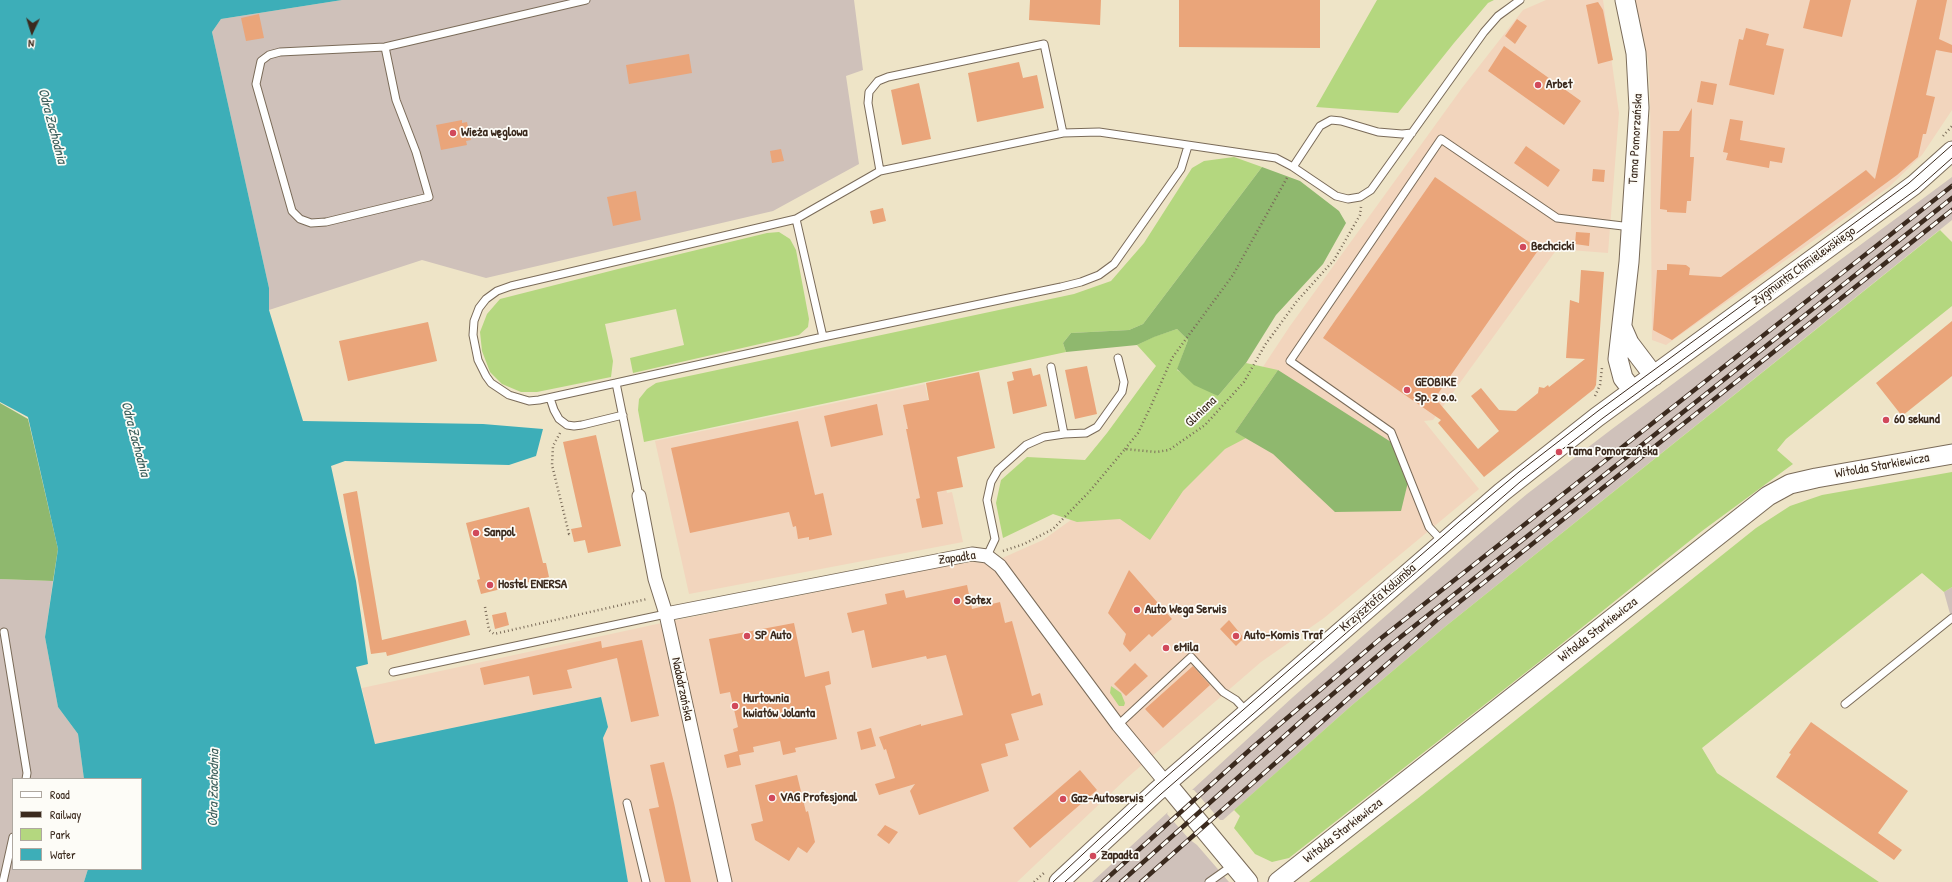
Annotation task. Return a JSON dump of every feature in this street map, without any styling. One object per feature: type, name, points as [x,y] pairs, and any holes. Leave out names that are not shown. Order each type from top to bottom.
[{"type":"street","name":"Tama Pomorzańska","points":[[1624,0],[1636,53],[1639,85],[1639,108],[1632,227],[1619,364],[1624,378],[1633,391]]},
{"type":"street","name":"Zygmunta Chmielewskiego","points":[[1654,376],[1906,192],[1952,152]]},
{"type":"street","points":[[1622,327],[1629,343],[1654,376]]},
{"type":"street","name":"Krzysztofa Kolumba","points":[[1060,882],[1166,783],[1443,542],[1542,459],[1654,376]]},
{"type":"street","name":"Witolda Starkiewicza","points":[[1278,882],[1768,496],[1790,484],[1816,478],[1952,454]]},
{"type":"street","name":"Nadodrzańska","points":[[638,496],[655,579],[666,614],[725,882]]},
{"type":"street","name":"Zapadła","points":[[666,614],[972,554],[987,556],[1000,566],[1118,725],[1166,783]]},
{"type":"street","points":[[1166,783],[1248,882]]},
{"type":"lane","points":[[385,46],[396,100],[416,152],[429,197],[326,222],[311,223],[300,219],[292,211],[258,96],[256,84],[261,61],[269,55],[280,52],[385,46],[586,0]]},
{"type":"lane","points":[[1188,146],[1181,169],[1114,264],[1099,275],[1081,282],[823,337],[550,398],[529,401],[519,400],[499,389],[486,376],[478,360],[473,335],[474,321],[479,308],[486,299],[497,291],[511,286],[796,219],[880,172],[1063,133],[1099,132],[1188,146],[1265,155],[1276,158],[1293,167],[1336,196],[1348,199],[1360,197],[1371,190],[1484,32],[1498,16],[1520,0]]},
{"type":"lane","points":[[880,172],[868,103],[869,92],[878,81],[1044,44],[1063,133]]},
{"type":"lane","points":[[1293,167],[1320,126],[1330,120],[1341,121],[1378,132],[1402,134],[1412,133]]},
{"type":"lane","points":[[1443,542],[1430,527],[1391,432],[1290,360],[1441,139],[1557,218],[1632,227]]},
{"type":"lane","points":[[796,219],[823,337]]},
{"type":"lane","points":[[987,556],[995,539],[987,500],[991,482],[998,470],[1026,445],[1044,437],[1086,433],[1097,427],[1122,392],[1124,382],[1118,358]]},
{"type":"lane","points":[[1051,367],[1064,434]]},
{"type":"lane","points":[[616,383],[638,496]]},
{"type":"lane","points":[[550,398],[559,419],[566,425],[582,425],[623,415]]},
{"type":"lane","points":[[393,672],[666,614]]},
{"type":"lane","points":[[1845,704],[1952,618]]},
{"type":"lane","points":[[4,632],[27,773],[26,778]]},
{"type":"lane","points":[[1118,725],[1191,657],[1223,692],[1236,700],[1247,712]]},
{"type":"lane","points":[[628,803],[646,882]]},
{"type":"lane","points":[[3,882],[12,842]]},
{"type":"lane","points":[[1209,882],[1233,865]]},
{"type":"path","points":[[987,556],[1024,544],[1053,529],[1089,492],[1138,433],[1172,358],[1233,275],[1293,167]]},
{"type":"path","name":"Gliniana","points":[[1125,449],[1156,452],[1169,450],[1205,425],[1244,382],[1265,345],[1298,301],[1338,254],[1360,215],[1360,197]]},
{"type":"path","points":[[1590,400],[1600,388],[1602,367]]},
{"type":"path","points":[[566,425],[557,437],[551,457],[568,534],[572,533]]},
{"type":"path","points":[[485,607],[490,632],[494,634],[642,601],[648,596]]},
{"type":"shaded area","points":[[342,0],[854,0],[863,70],[846,76],[859,164],[773,211],[486,278],[422,260],[269,310],[269,288],[212,32],[221,19]]},
{"type":"shaded area","points":[[1546,0],[1603,0],[1619,113],[1608,253],[1557,249],[1433,420],[1424,421],[1479,489],[1324,618],[1261,662],[1128,777],[1017,882],[628,882],[603,738],[608,727],[601,697],[375,744],[362,688],[657,624],[952,565],[971,562],[991,563],[1043,540],[1243,397],[1290,326],[1462,88],[1523,10]]},
{"type":"shaded area","points":[[1635,0],[1952,0],[1952,110],[1922,155],[1889,187],[1666,345],[1652,340],[1650,90],[1648,60]]},
{"type":"shaded area","points":[[1952,177],[1952,220],[1446,626],[1351,706],[1223,820],[1220,820],[1194,790],[1192,790],[1293,697],[1527,494],[1612,429]]},
{"type":"shaded area","points":[[925,384],[947,493],[952,492],[963,542],[689,594],[655,441]]},
{"type":"shaded area","points":[[0,579],[53,581],[45,637],[58,707],[78,734],[84,778],[12,778],[12,870],[88,870],[84,882],[0,882]]},
{"type":"shaded area","points":[[1952,587],[1952,621],[1944,592]]},
{"type":"shaded area","points":[[1168,812],[1167,814],[1189,839],[1197,845],[1229,882],[1092,882]]},
{"type":"green space","points":[[1377,0],[1494,0],[1488,3],[1454,43],[1398,113],[1316,107]]},
{"type":"green space","points":[[1234,157],[1262,167],[1143,324],[1129,330],[1071,333],[1063,343],[1066,352],[644,442],[638,410],[639,399],[647,389],[656,383],[1074,294],[1111,281],[1144,243],[1192,168],[1204,161]]},
{"type":"green space","points":[[1262,167],[1300,181],[1339,211],[1346,223],[1323,264],[1276,315],[1246,363],[1218,396],[1194,385],[1177,369],[1188,340],[1177,329],[1137,345],[1066,352],[1063,343],[1071,333],[1129,330],[1143,324]]},
{"type":"green space","points":[[1940,230],[1952,242],[1952,306],[1786,439],[1777,450],[1793,464],[1702,531],[1539,662],[1289,858],[1272,862],[1255,854],[1234,828],[1240,816],[1234,810],[1351,706],[1446,626]]},
{"type":"green space","points":[[779,232],[790,239],[796,250],[809,319],[808,327],[799,335],[633,373],[630,358],[684,345],[676,309],[605,324],[613,361],[611,377],[537,392],[521,392],[502,384],[490,372],[482,351],[480,332],[487,314],[500,299],[767,233]]},
{"type":"green space","points":[[1177,329],[1188,340],[1177,370],[1218,396],[1246,363],[1278,370],[1235,432],[1246,438],[1225,449],[1183,491],[1150,540],[1120,519],[1077,522],[1053,514],[1003,538],[996,503],[1001,480],[1027,457],[1085,460],[1107,433],[1156,366],[1137,345],[1153,337]]},
{"type":"green space","points":[[1278,370],[1391,442],[1408,482],[1401,511],[1335,512],[1273,454],[1235,432]]},
{"type":"green space","points":[[0,403],[28,419],[58,549],[53,581],[0,579]]},
{"type":"green space","points":[[1952,472],[1952,587],[1944,592],[1922,573],[1702,748],[1717,773],[1879,882],[1309,882],[1417,799],[1756,528],[1790,506],[1822,495]]},
{"type":"green space","points":[[1111,686],[1121,693],[1125,703],[1124,706],[1119,706],[1110,693]]},
{"type":"water","name":"Odra Zachodnia","points":[[0,0],[342,0],[221,19],[212,32],[269,288],[269,310],[303,421],[483,424],[543,429],[536,456],[509,465],[345,461],[331,466],[356,581],[368,664],[356,667],[375,744],[601,697],[608,727],[603,738],[628,882],[84,882],[88,870],[142,870],[142,778],[84,778],[78,734],[58,707],[45,637],[58,549],[28,417],[0,402]]},
{"type":"building","points":[[1030,0],[1101,0],[1100,25],[1029,20]]},
{"type":"building","points":[[1179,0],[1320,0],[1320,48],[1179,47]]},
{"type":"building","points":[[1810,0],[1851,0],[1842,37],[1803,28]]},
{"type":"building","points":[[1917,0],[1947,0],[1939,39],[1952,45],[1952,53],[1936,50],[1926,95],[1935,97],[1926,134],[1923,134],[1918,157],[1897,175],[1672,340],[1653,330],[1657,270],[1667,270],[1667,264],[1686,265],[1690,268],[1689,275],[1721,277],[1866,170],[1875,179]]},
{"type":"building","points":[[1598,2],[1603,10],[1613,60],[1598,64],[1586,5]]},
{"type":"building","points":[[259,14],[264,38],[246,41],[241,18]]},
{"type":"building","points":[[1517,19],[1527,26],[1515,44],[1505,36]]},
{"type":"building","points":[[1746,28],[1769,34],[1766,45],[1784,49],[1774,95],[1729,85],[1739,39],[1743,40]]},
{"type":"building","points":[[1504,46],[1581,101],[1564,125],[1488,71]]},
{"type":"building","points":[[689,54],[692,73],[629,84],[626,65]]},
{"type":"building","points":[[1019,62],[1023,78],[1037,75],[1044,108],[977,122],[968,73]]},
{"type":"building","points":[[1701,81],[1717,84],[1713,105],[1697,102]]},
{"type":"building","points":[[919,83],[931,139],[902,145],[891,90]]},
{"type":"building","points":[[1692,108],[1690,157],[1694,157],[1691,201],[1687,201],[1686,213],[1667,212],[1667,210],[1660,209],[1663,131],[1679,131]]},
{"type":"building","points":[[1730,119],[1743,121],[1740,140],[1785,148],[1782,163],[1770,161],[1769,168],[1726,160],[1728,153],[1723,152]]},
{"type":"building","name":"Wieża węglowa","points":[[462,120],[462,123],[467,122],[471,140],[466,141],[467,145],[441,150],[436,125]]},
{"type":"building","points":[[1526,146],[1560,170],[1548,187],[1514,163]]},
{"type":"building","points":[[781,149],[784,161],[772,163],[770,151]]},
{"type":"building","points":[[1593,169],[1605,170],[1604,182],[1592,181]]},
{"type":"building","points":[[1435,177],[1539,249],[1435,398],[1478,449],[1499,431],[1471,396],[1481,388],[1499,410],[1516,411],[1538,393],[1539,387],[1544,388],[1548,385],[1549,387],[1585,359],[1566,358],[1570,300],[1579,303],[1581,270],[1604,272],[1596,385],[1594,389],[1484,477],[1438,423],[1441,420],[1323,338]]},
{"type":"building","points":[[636,191],[641,220],[613,226],[607,197]]},
{"type":"building","points":[[883,208],[886,221],[873,224],[870,211]]},
{"type":"building","points":[[1576,232],[1590,233],[1589,246],[1575,244]]},
{"type":"building","points":[[1952,321],[1952,376],[1902,416],[1876,383]]},
{"type":"building","points":[[428,322],[437,361],[348,381],[339,341]]},
{"type":"building","points":[[1087,366],[1097,414],[1075,419],[1065,370]]},
{"type":"building","points":[[1031,368],[1033,376],[1040,374],[1047,406],[1013,414],[1007,382],[1014,380],[1012,372]]},
{"type":"building","points":[[979,372],[995,448],[957,457],[963,487],[937,492],[943,524],[922,528],[916,499],[920,498],[906,429],[908,429],[903,405],[929,400],[926,383]]},
{"type":"building","points":[[877,404],[883,435],[831,447],[824,416]]},
{"type":"building","points":[[798,421],[815,495],[823,493],[832,535],[809,540],[809,537],[798,539],[796,526],[793,527],[789,512],[690,533],[671,448]]},
{"type":"building","points":[[596,435],[621,546],[588,553],[585,540],[574,542],[571,529],[582,527],[563,442]]},
{"type":"building","points":[[357,491],[382,640],[466,620],[470,635],[387,656],[386,652],[371,654],[343,494]]},
{"type":"building","points":[[529,507],[543,563],[546,563],[549,577],[481,594],[477,580],[480,579],[466,523]]},
{"type":"building","name":"Auto Wega Serwis","points":[[1129,570],[1172,619],[1152,637],[1149,634],[1130,652],[1123,644],[1126,634],[1108,613]]},
{"type":"building","points":[[967,585],[972,609],[1000,602],[1005,623],[1012,621],[1032,696],[1040,693],[1043,705],[1011,714],[1019,740],[1005,744],[1008,756],[981,764],[989,791],[919,815],[910,791],[915,784],[879,795],[875,784],[895,778],[886,749],[884,750],[879,737],[921,724],[921,726],[963,715],[946,655],[927,659],[926,656],[872,668],[864,630],[852,633],[847,613],[887,604],[885,594],[904,590],[906,598]]},
{"type":"building","points":[[506,612],[509,625],[495,629],[492,615]]},
{"type":"building","points":[[1229,620],[1244,638],[1236,646],[1220,629]]},
{"type":"building","points":[[794,623],[805,677],[829,671],[831,684],[825,686],[837,739],[795,748],[796,752],[783,755],[780,741],[753,747],[754,752],[739,755],[741,765],[727,768],[724,755],[738,751],[733,729],[738,727],[730,692],[720,694],[709,639]]},
{"type":"building","points":[[642,640],[659,716],[631,722],[617,658],[567,670],[572,688],[533,695],[529,676],[484,685],[480,668],[601,641],[602,648]]},
{"type":"building","points":[[1135,663],[1148,676],[1126,696],[1114,684]]},
{"type":"building","points":[[1193,666],[1210,685],[1163,728],[1145,709]]},
{"type":"building","points":[[1811,722],[1908,791],[1878,833],[1902,850],[1894,860],[1776,777],[1791,754],[1789,753]]},
{"type":"building","points":[[871,728],[876,746],[861,750],[857,732]]},
{"type":"building","points":[[664,762],[691,882],[665,882],[649,809],[659,807],[650,765]]},
{"type":"building","points":[[1080,770],[1097,790],[1030,848],[1013,828]]},
{"type":"building","points":[[797,775],[806,812],[808,811],[815,842],[807,853],[798,847],[789,861],[755,840],[751,824],[763,821],[755,785]]},
{"type":"building","points":[[885,825],[898,832],[889,844],[877,835]]},
{"type":"tram line","points":[[1053,882],[1158,784],[1459,522],[1519,472],[1598,411],[1909,183],[1952,145]]},
{"type":"tram line","points":[[1065,882],[1161,794],[1520,482],[1603,418],[1917,189],[1952,158]]},
{"type":"railway","points":[[1103,882],[1253,747],[1380,639],[1952,186]]},
{"type":"railway","points":[[1121,882],[1307,716],[1388,647],[1952,198]]},
{"type":"railway","points":[[1141,882],[1438,619],[1952,210]]},
{"type":"place","name":"Arbet","points":[[1538,85]]},
{"type":"place","name":"Wieża węglowa","points":[[453,133]]},
{"type":"place","name":"Bechcicki","points":[[1523,247]]},
{"type":"place","name":"GEOBIKE Sp. z o.o.","points":[[1407,390]]},
{"type":"place","name":"60 sekund","points":[[1886,420]]},
{"type":"place","name":"Tama Pomorzańska","points":[[1559,452]]},
{"type":"place","name":"Sanpol","points":[[476,533]]},
{"type":"place","name":"Hostel ENERSA","points":[[490,585]]},
{"type":"place","name":"Sotex","points":[[957,601]]},
{"type":"place","name":"Auto Wega Serwis","points":[[1137,610]]},
{"type":"place","name":"SP Auto","points":[[747,636]]},
{"type":"place","name":"Auto-Komis Traf","points":[[1236,636]]},
{"type":"place","name":"eMila","points":[[1166,648]]},
{"type":"place","name":"Hurtownia kwiatów Jolanta","points":[[735,706]]},
{"type":"place","name":"VAG Profesjonal","points":[[772,798]]},
{"type":"place","name":"Gaz-Autoserwis","points":[[1063,799]]},
{"type":"place","name":"Zapadła","points":[[1093,856]]}]
